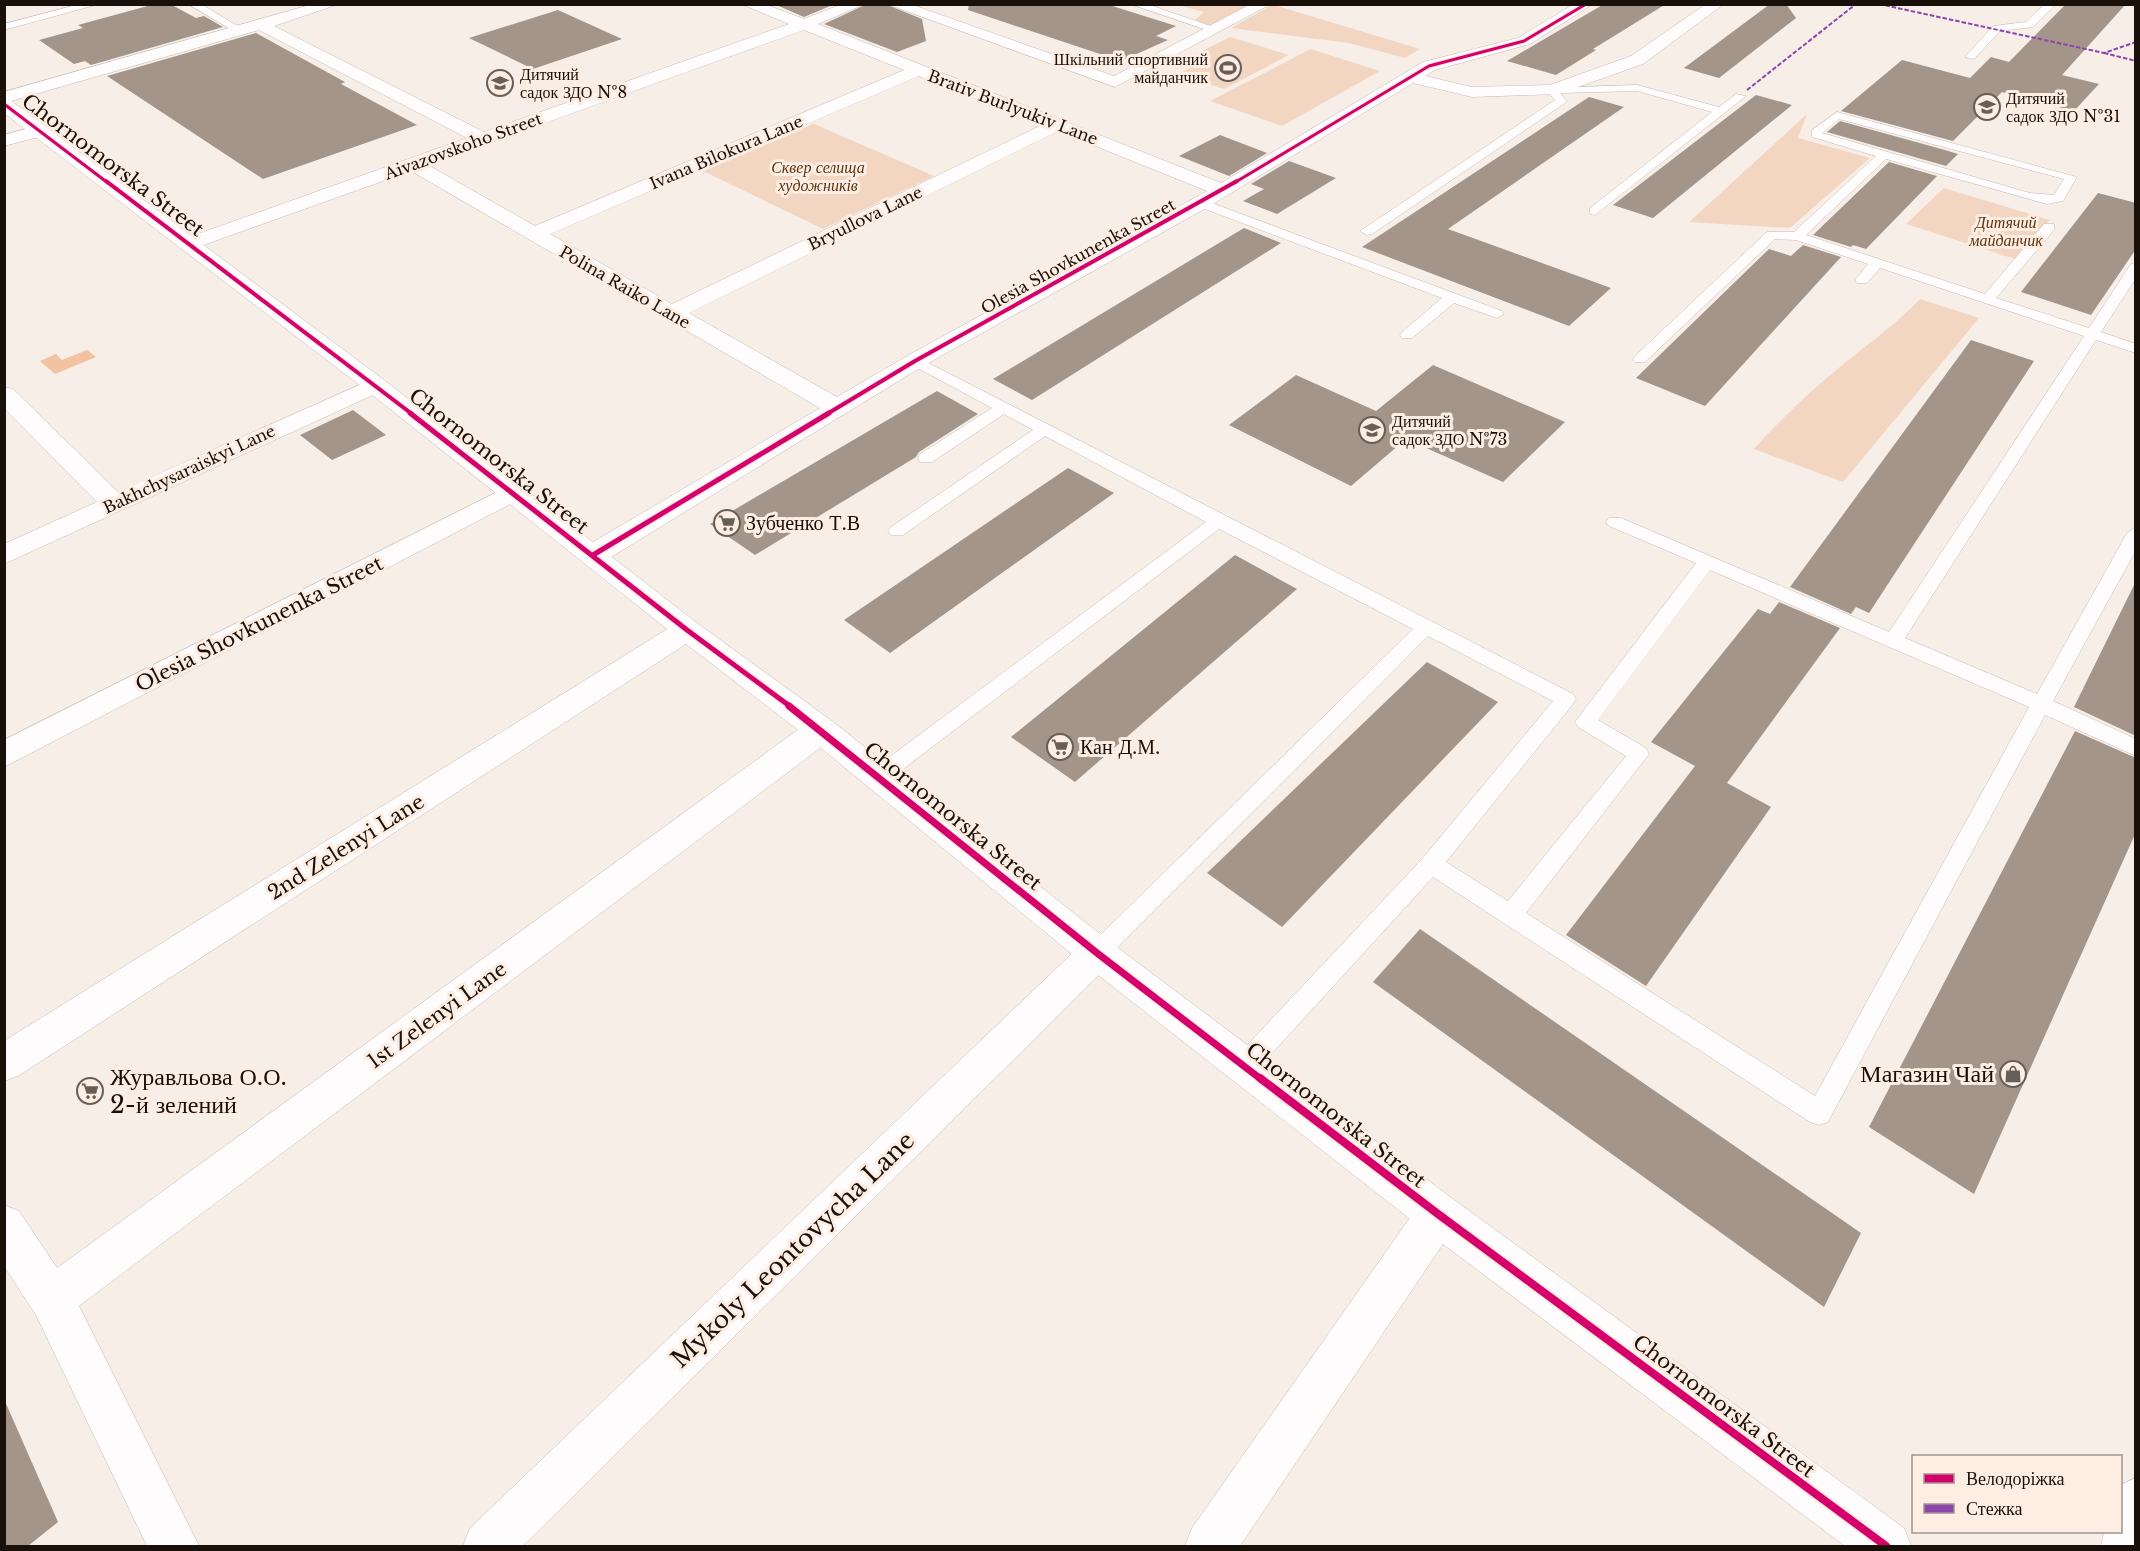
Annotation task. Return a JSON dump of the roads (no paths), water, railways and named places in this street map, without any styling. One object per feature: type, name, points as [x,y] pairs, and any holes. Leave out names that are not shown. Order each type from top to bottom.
[{"type":"street","points":[[4,98],[332,4]]},
{"type":"street","points":[[748,4],[804,24]]},
{"type":"street","name":"Aivazovskoho Street","points":[[190,243],[858,4]]},
{"type":"street","points":[[894,4],[1115,82],[1264,4]]},
{"type":"street","name":"Olesia Shovkunenka Street","points":[[593,555],[915,361],[1201,203],[1429,66],[1524,41],[1586,4]]},
{"type":"street","points":[[1410,77],[1472,92],[1552,90],[1637,60],[1717,4]]},
{"type":"street","name":"Brativ Burlyukiv Lane","points":[[804,24],[1222,190]]},
{"type":"street","points":[[261,25],[483,139]]},
{"type":"street","name":"Ivana Bilokura Lane","points":[[533,234],[918,70]]},
{"type":"street","name":"Chornomorska Street","points":[[4,104],[190,243],[513,492],[687,630],[821,730],[1097,953],[1438,1214],[1886,1546]]},
{"type":"street","name":"Bryullova Lane","points":[[671,313],[1058,124]]},
{"type":"street","points":[[4,141],[40,130]]},
{"type":"street","name":"Polina Raiko Lane","points":[[413,164],[838,408]]},
{"type":"street","name":"Bakhchysaraiskyi Lane","points":[[4,555],[375,385]]},
{"type":"street","points":[[4,394],[114,504]]},
{"type":"street","name":"Olesia Shovkunenka Street","points":[[4,755],[513,492]]},
{"type":"street","name":"2nd Zelenyi Lane","points":[[4,1063],[687,630]]},
{"type":"street","name":"1st Zelenyi Lane","points":[[52,1299],[821,730]]},
{"type":"street","name":"Mykoly Leontovycha Lane","points":[[488,1546],[1097,953]]},
{"type":"street","points":[[1210,1546],[1438,1214]]},
{"type":"street","points":[[4,1226],[52,1299],[114,1429],[174,1546]]},
{"type":"street","points":[[2126,1546],[2136,1503]]},
{"type":"lane","points":[[4,27],[94,4]]},
{"type":"lane","points":[[194,4],[241,31]]},
{"type":"lane","points":[[1135,4],[1217,30]]},
{"type":"lane","points":[[1971,57],[1997,28],[2029,25],[2051,4]]},
{"type":"lane","points":[[1552,90],[1637,88],[1720,111]]},
{"type":"lane","points":[[1367,231],[1561,101],[1552,90]]},
{"type":"lane","points":[[1595,211],[1740,96]]},
{"type":"lane","points":[[1837,115],[2071,177],[2059,198],[2047,200],[1882,156],[1822,139],[1816,135],[1816,132],[1837,115]]},
{"type":"lane","points":[[1797,236],[1882,156]]},
{"type":"lane","points":[[1201,203],[1497,314]]},
{"type":"lane","points":[[1987,300],[2049,227]]},
{"type":"lane","points":[[1640,359],[1772,235],[1797,236],[2136,349]]},
{"type":"lane","points":[[1725,258],[1741,263]]},
{"type":"lane","points":[[1862,279],[1877,263]]},
{"type":"lane","points":[[1893,641],[2136,267]]},
{"type":"lane","points":[[1407,335],[1452,297]]},
{"type":"lane","points":[[915,361],[1218,521],[1566,699],[1431,864],[1245,1065]]},
{"type":"lane","points":[[926,458],[1004,407]]},
{"type":"lane","points":[[897,531],[1044,429]]},
{"type":"lane","points":[[879,776],[1218,521]]},
{"type":"lane","points":[[1615,522],[2041,704],[2136,748]]},
{"type":"lane","points":[[1431,864],[1819,1113],[2136,532]]},
{"type":"lane","points":[[1511,915],[1640,754],[1585,722],[1707,561]]},
{"type":"lane","points":[[1097,953],[1426,627]]},
{"type":"place","name":"Шкільний спортивний майданчик","points":[[1228,68]]},
{"type":"place","name":"Дитячий садок ЗДО №8","points":[[500,83]]},
{"type":"place","name":"Дитячий садок ЗДО №31","points":[[1987,107]]},
{"type":"place","name":"Дитячий садок ЗДО №73","points":[[1372,430]]},
{"type":"place","name":"Зубченко Т.В","points":[[727,523]]},
{"type":"place","name":"Кан Д.М.","points":[[1060,747]]},
{"type":"place","name":"Магазин Чай","points":[[2013,1074]]},
{"type":"place","name":"Журавльова О.О. 2-й зелений","points":[[90,1091]]},
{"type":"park label","name":"Сквер селища художників","points":[[818,176]]},
{"type":"park label","name":"Дитячий майданчик","points":[[2006,231]]}]
